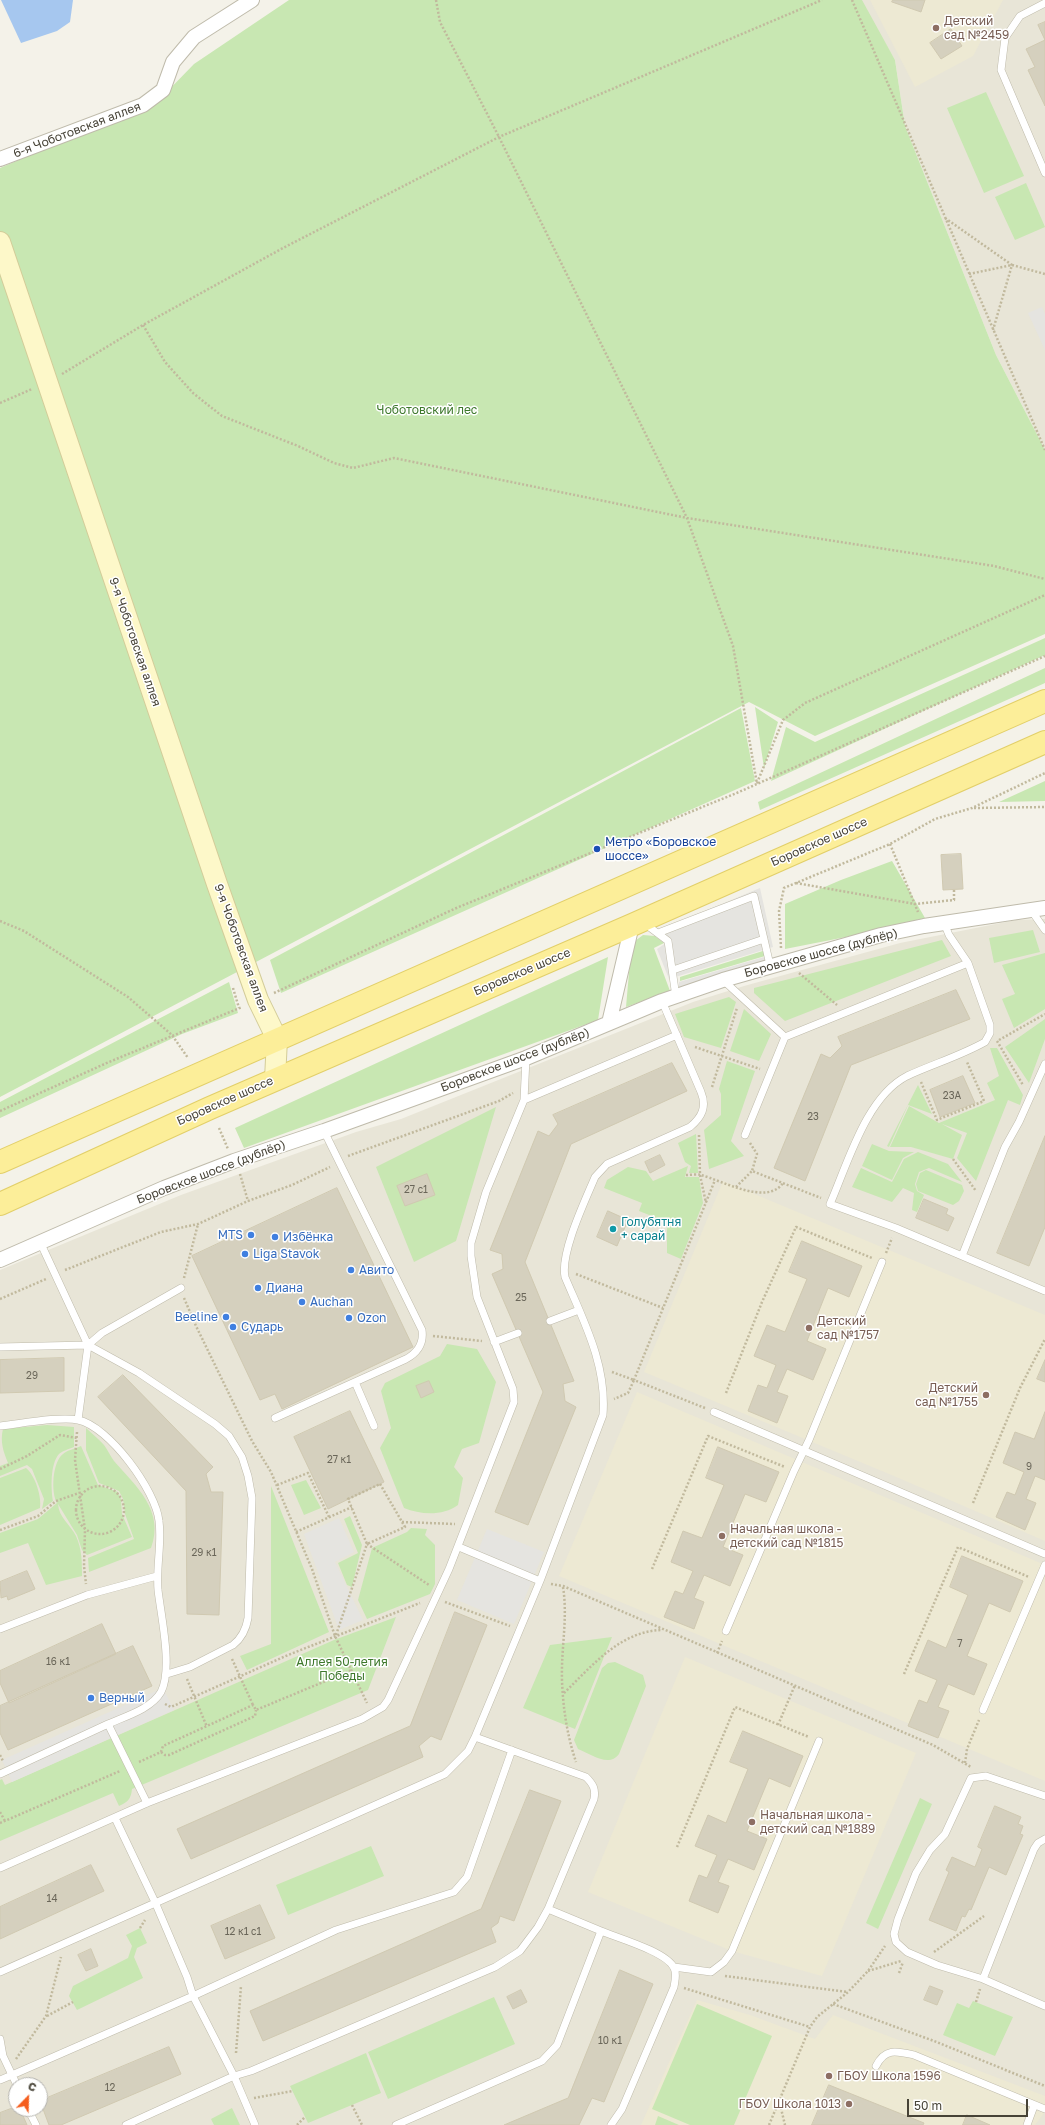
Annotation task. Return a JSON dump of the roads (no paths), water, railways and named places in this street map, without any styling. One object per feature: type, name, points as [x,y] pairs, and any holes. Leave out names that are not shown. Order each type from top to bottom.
[{"type":"main road","points":[[0,1162],[1045,701]]},
{"type":"main road","name":"Боровское шоссе","points":[[0,1204],[83,1164],[275,1079],[643,926],[1045,742]]},
{"type":"street","name":"6-я Чоботовская аллея","points":[[0,159],[142,105],[163,90],[173,62],[194,37],[252,0]]},
{"type":"street","name":"9-я Чоботовская аллея","points":[[0,242],[258,1000],[277,1039]]},
{"type":"street","name":"Боровское шоссе (дублёр)","points":[[0,1260],[41,1244],[164,1188],[234,1161],[324,1131],[526,1058],[662,1001],[723,980],[880,935],[924,926],[1045,908]]},
{"type":"street","points":[[609,1023],[643,926]]},
{"type":"street","points":[[275,1079],[277,1039]]},
{"type":"lane","points":[[1045,3],[1020,16],[1005,38],[1001,70],[1045,173]]},
{"type":"lane","points":[[643,926],[754,896],[764,939],[779,963]]},
{"type":"lane","points":[[1031,910],[1045,930]]},
{"type":"lane","points":[[944,923],[949,935],[968,963],[990,1025],[990,1033],[985,1042],[917,1072],[894,1084],[884,1094],[870,1112],[830,1204],[896,1228],[1045,1291]]},
{"type":"lane","points":[[643,926],[668,941],[676,997]]},
{"type":"lane","points":[[673,970],[764,939]]},
{"type":"lane","points":[[745,1134],[784,1037],[968,963]]},
{"type":"lane","points":[[723,980],[784,1037]]},
{"type":"lane","points":[[0,1972],[445,1774],[468,1751],[540,1581],[600,1426],[604,1402],[600,1367],[565,1277],[563,1269],[564,1259],[595,1176],[600,1170],[607,1164],[690,1127],[698,1120],[703,1112],[704,1100],[662,1001]]},
{"type":"lane","points":[[524,1100],[678,1039]]},
{"type":"lane","points":[[0,1868],[147,1803],[372,1714],[382,1707],[388,1700],[468,1525],[514,1402],[513,1390],[477,1297],[470,1256],[471,1243],[486,1192],[524,1100],[526,1087],[526,1058]]},
{"type":"lane","points":[[962,1256],[1005,1147],[1030,1098],[1045,1064]]},
{"type":"lane","points":[[275,1418],[415,1354],[419,1348],[423,1335],[324,1131]]},
{"type":"lane","points":[[41,1244],[88,1346],[78,1420]]},
{"type":"lane","points":[[726,1631],[804,1450],[882,1262]]},
{"type":"lane","points":[[88,1346],[102,1333],[181,1288]]},
{"type":"lane","points":[[550,1321],[579,1310]]},
{"type":"lane","points":[[494,1342],[518,1333]]},
{"type":"lane","points":[[0,1347],[88,1346],[139,1373],[215,1424],[229,1436],[236,1447],[248,1476],[252,1498],[248,1618],[244,1634],[233,1645],[190,1667],[167,1674]]},
{"type":"lane","points":[[355,1382],[374,1426]]},
{"type":"lane","points":[[714,1412],[1045,1554]]},
{"type":"lane","points":[[0,1426],[44,1421],[78,1420],[100,1433],[119,1449],[140,1476],[152,1498],[160,1522],[157,1576],[167,1674],[161,1692],[150,1705],[0,1774]]},
{"type":"lane","points":[[458,1547],[540,1581]]},
{"type":"lane","points":[[983,1710],[1045,1565]]},
{"type":"lane","points":[[0,1629],[87,1595],[157,1576]]},
{"type":"lane","points":[[108,1724],[147,1803]]},
{"type":"lane","points":[[126,2125],[234,2076],[251,2071],[495,1967],[512,1957],[528,1943],[548,1909],[596,1791],[592,1783],[586,1777],[475,1737]]},
{"type":"lane","points":[[674,1967],[711,1972],[724,1962],[732,1951],[820,1741]]},
{"type":"lane","points":[[0,2080],[10,2072],[193,1996],[336,1930],[454,1892],[467,1877],[512,1750]]},
{"type":"lane","points":[[1045,1796],[980,1775],[971,1778],[945,1834],[930,1850],[916,1873],[898,1919],[894,1934],[896,1942],[907,1952],[937,1965],[983,1979],[1045,2006]]},
{"type":"lane","points":[[115,1818],[155,1902],[187,1977],[193,1996],[234,2076],[255,2125]]},
{"type":"lane","points":[[983,1979],[1034,1849],[1038,1843],[1045,1839]]},
{"type":"lane","points":[[548,1909],[666,1958],[674,1967],[676,1973],[674,1987],[622,2109],[611,2125]]},
{"type":"lane","points":[[396,2125],[542,2061],[552,2051],[573,2006],[601,1931]]},
{"type":"lane","points":[[0,2039],[3,2056],[13,2077]]},
{"type":"lane","points":[[876,2066],[885,2054],[892,2052],[914,2054],[1004,2091],[1034,2106],[1045,2109]]},
{"type":"lane","points":[[1027,2125],[1034,2106]]},
{"type":"water","points":[[1,0],[73,0],[70,22],[57,31],[21,43]]},
{"type":"place","name":"Детский сад №2459","points":[[936,28]]},
{"type":"place","name":"Метро «Боровское шоссе»","points":[[597,849]]},
{"type":"place","name":"Голубятня + сарай","points":[[613,1229]]},
{"type":"place","name":"MTS","points":[[251,1235]]},
{"type":"place","name":"Избёнка","points":[[275,1237]]},
{"type":"place","name":"Liga Stavok","points":[[245,1254]]},
{"type":"place","name":"Авито","points":[[351,1270]]},
{"type":"place","name":"Диана","points":[[258,1288]]},
{"type":"place","name":"Auchan","points":[[302,1302]]},
{"type":"place","name":"Beeline","points":[[226,1317]]},
{"type":"place","name":"Ozon","points":[[349,1318]]},
{"type":"place","name":"Сударь","points":[[233,1327]]},
{"type":"place","name":"Детский сад №1757","points":[[809,1328]]},
{"type":"place","name":"Детский сад №1755","points":[[986,1395]]},
{"type":"place","name":"Начальная школа - детский сад №1815","points":[[722,1536]]},
{"type":"place","name":"Верный","points":[[91,1698]]},
{"type":"place","name":"Начальная школа - детский сад №1889","points":[[752,1822]]},
{"type":"place","name":"ГБОУ Школа 1596","points":[[829,2076]]},
{"type":"place","name":"ГБОУ Школа 1013","points":[[849,2104]]},
{"type":"park label","name":"Чоботовский лес","points":[[427,410]]},
{"type":"park label","name":"Аллея 50-летия Победы","points":[[342,1669]]}]
